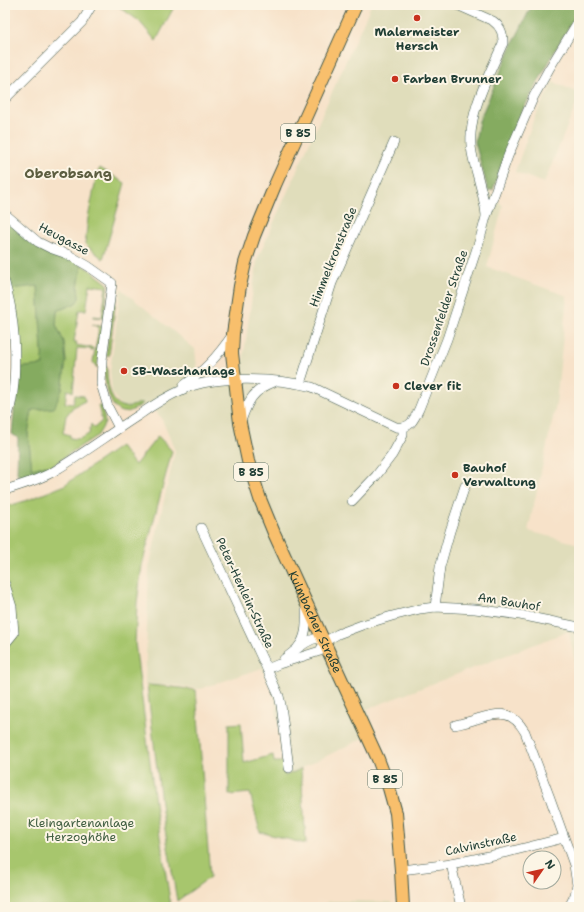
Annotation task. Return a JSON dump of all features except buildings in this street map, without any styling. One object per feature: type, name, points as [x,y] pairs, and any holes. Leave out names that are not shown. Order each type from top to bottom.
[{"type":"main road","name":"B 85","points":[[233,334],[240,286],[254,236],[275,185],[356,5]]},
{"type":"main road","name":"Kulmbacher Straße","points":[[233,334],[232,353],[240,423],[248,461],[260,499],[274,533],[378,759],[389,788],[396,813],[403,907]]},
{"type":"street","points":[[5,99],[82,22],[92,5]]},
{"type":"street","name":"Drossenfelder Straße","points":[[457,5],[493,21],[501,29],[503,36],[503,43],[477,105],[472,121],[470,136],[472,152],[484,198],[486,217]]},
{"type":"street","name":"Drossenfelder Straße","points":[[352,501],[376,476],[392,455],[403,435],[403,427],[410,424],[415,418],[447,339],[486,217],[508,156],[534,96],[579,20]]},
{"type":"street","name":"Himmelkronstraße","points":[[300,384],[332,283],[394,142]]},
{"type":"street","name":"Heugasse","points":[[5,214],[38,242],[67,254],[88,266],[112,283],[102,360],[101,384],[112,418],[119,428]]},
{"type":"street","points":[[5,283],[11,310],[14,337],[13,390],[8,415],[5,422]]},
{"type":"street","points":[[5,490],[24,484],[54,471],[172,394],[214,360],[233,334]]},
{"type":"street","points":[[172,394],[185,388],[202,384],[235,380],[277,381],[300,384],[312,387],[396,427],[403,427]]},
{"type":"street","points":[[240,423],[244,410],[255,393],[277,381]]},
{"type":"street","points":[[435,607],[440,567],[465,486]]},
{"type":"street","name":"Peter-Henlein-Straße","points":[[201,528],[279,696],[289,768]]},
{"type":"street","points":[[5,584],[12,607],[14,632],[5,644]]},
{"type":"street","name":"Peter-Henlein-Straße","points":[[279,664],[302,642],[306,619],[306,604]]},
{"type":"street","name":"Am Bauhof","points":[[324,642],[338,634],[362,625],[399,614],[435,607],[475,608],[520,615],[579,627]]},
{"type":"street","name":"Peter-Henlein-Straße","points":[[267,669],[320,651],[324,642],[317,638],[312,639],[297,648]]},
{"type":"street","points":[[455,725],[499,714],[510,716],[519,723],[525,732],[574,865],[577,885],[575,895],[569,907]]},
{"type":"street","name":"Calvinstraße","points":[[401,870],[451,864],[564,838]]},
{"type":"street","points":[[451,864],[461,907]]},
{"type":"shaded area","points":[[371,5],[532,5],[509,52],[479,121],[488,190],[503,206],[487,267],[567,296],[556,404],[528,531],[579,544],[579,681],[569,631],[367,709],[376,732],[285,776],[275,698],[262,668],[200,689],[172,685],[145,685],[149,568],[175,451],[161,417],[149,406],[123,409],[112,393],[110,371],[121,289],[195,349],[198,376],[242,368],[257,260]]},
{"type":"shaded area","points":[[553,82],[579,93],[579,97],[544,183],[515,172],[534,118]]},
{"type":"shaded area","points":[[331,901],[392,902],[392,907],[315,907]]},
{"type":"green space","points":[[118,5],[175,5],[156,41],[139,21]]},
{"type":"green space","points":[[532,5],[579,5],[579,10],[518,119],[493,190],[488,190],[475,142],[479,121],[509,52]]},
{"type":"green space","points":[[100,168],[125,183],[103,259],[85,244],[88,218],[97,174]]},
{"type":"green space","points":[[5,218],[50,253],[82,264],[78,287],[79,298],[76,303],[57,311],[56,325],[64,342],[66,361],[62,390],[54,408],[32,410],[28,434],[32,469],[46,465],[47,474],[24,484],[17,473],[18,438],[12,434],[17,368],[43,365],[38,286],[10,289],[5,270]]},
{"type":"green space","points":[[82,264],[108,284],[104,318],[93,317],[102,317],[106,287],[90,285],[86,310],[79,310],[74,342],[77,342],[76,345],[93,348],[93,351],[91,351],[91,349],[77,348],[73,392],[67,390],[65,403],[73,404],[75,395],[84,396],[85,401],[73,407],[66,416],[63,433],[70,435],[70,438],[79,439],[89,434],[91,424],[94,428],[102,421],[98,406],[101,405],[105,423],[98,435],[47,470],[46,465],[32,470],[28,434],[32,409],[62,390],[66,361],[64,342],[56,325],[57,311],[76,303],[79,298],[78,287]]},
{"type":"green space","points":[[38,285],[43,366],[17,368],[17,361],[20,357],[20,345],[17,343],[14,321],[17,317],[15,306],[12,303],[10,289]]},
{"type":"green space","points":[[115,288],[117,290],[109,356],[106,354]]},
{"type":"green space","points":[[92,325],[103,327],[97,368],[93,362],[99,327]]},
{"type":"green space","points":[[107,367],[108,385],[115,402],[125,407],[143,403],[137,408],[126,412],[118,410],[114,406],[107,390],[104,368]]},
{"type":"green space","name":"Kleingartenanlage Herzoghöhe","points":[[158,436],[172,451],[142,565],[137,603],[135,643],[156,811],[171,907],[5,907],[5,644],[14,632],[5,584],[5,507],[28,500],[63,486],[120,446],[135,465]]},
{"type":"green space","points":[[147,685],[196,690],[210,877],[177,901],[162,811]]},
{"type":"green space","points":[[241,723],[244,763],[273,755],[274,762],[283,762],[285,776],[301,769],[306,844],[260,832],[250,793],[229,795],[229,724]]},
{"type":"place","name":"Malermeister Hersch","points":[[417,18]]},
{"type":"place","name":"Farben Brunner","points":[[395,79]]},
{"type":"place","name":"SB-Waschanlage","points":[[124,371]]},
{"type":"place","name":"Clever fit","points":[[396,386]]},
{"type":"place","name":"Bauhof Verwaltung","points":[[455,475]]},
{"type":"district","name":"Oberobsang","points":[[68,173]]}]
